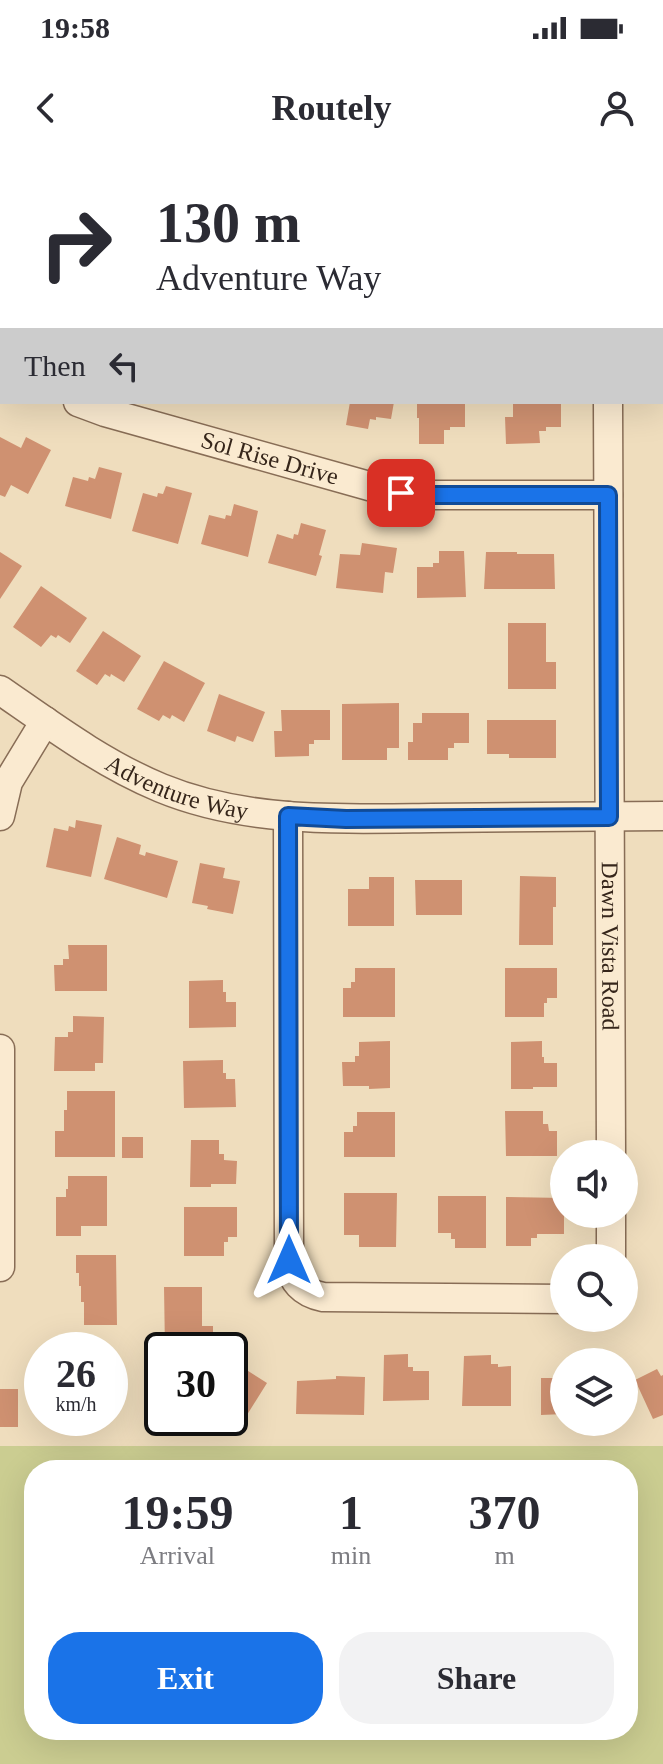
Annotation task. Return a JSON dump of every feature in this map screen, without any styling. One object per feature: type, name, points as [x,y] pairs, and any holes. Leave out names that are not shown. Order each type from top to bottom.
[{"type":"street","points":[[52,160],[442,160]]},
{"type":"street","name":"Sol Rise Drive","points":[[84,404],[401,493],[608,495]]},
{"type":"street","name":"Dawn Vista Road","points":[[608,404],[611,1140]]},
{"type":"street","name":"Adventure Way","points":[[0,690],[108,763],[163,789],[218,806],[288,816],[346,819],[663,816]]},
{"type":"street","points":[[0,816],[8,782],[45,721]]},
{"type":"street","points":[[288,816],[289,1260],[292,1275],[300,1287],[315,1296],[331,1298],[550,1299]]},
{"type":"street","points":[[0,1049],[0,1267]]},
{"type":"green space","points":[[0,1446],[663,1446],[663,1764],[0,1764]]},
{"type":"building","points":[[350,404],[394,404],[391,419],[370,419],[368,429],[346,425]]},
{"type":"building","points":[[417,404],[465,404],[465,427],[444,430],[444,444],[419,444]]},
{"type":"building","points":[[513,404],[561,404],[561,427],[546,427],[546,431],[539,431],[540,443],[506,444],[505,417],[513,417]]},
{"type":"building","points":[[0,437],[21,448],[26,437],[51,450],[28,494],[11,485],[5,497],[0,495]]},
{"type":"building","points":[[99,467],[122,473],[111,519],[65,506],[73,477],[88,481],[89,477],[95,479]]},
{"type":"building","points":[[166,486],[192,493],[178,544],[132,531],[143,493],[157,497],[158,493],[163,494]]},
{"type":"building","points":[[234,504],[258,511],[248,557],[201,544],[209,515],[225,519],[226,515],[231,516]]},
{"type":"building","points":[[301,523],[326,530],[316,576],[268,563],[277,534],[293,539],[294,534],[298,535]]},
{"type":"building","points":[[362,543],[397,548],[393,573],[385,572],[383,593],[336,588],[340,554],[360,555]]},
{"type":"building","points":[[439,551],[464,551],[466,597],[417,598],[417,567],[433,567],[433,563],[439,563]]},
{"type":"building","points":[[0,552],[22,566],[0,599]]},
{"type":"building","points":[[486,552],[554,554],[555,589],[484,589]]},
{"type":"building","points":[[41,586],[87,618],[70,643],[58,635],[56,638],[51,635],[41,647],[13,627]]},
{"type":"building","points":[[508,623],[546,623],[546,662],[556,662],[556,689],[508,689]]},
{"type":"building","points":[[103,631],[141,656],[124,682],[105,674],[97,685],[76,671]]},
{"type":"building","points":[[164,661],[205,683],[184,722],[172,715],[170,719],[163,715],[159,721],[137,709]]},
{"type":"building","points":[[219,694],[265,712],[253,742],[237,736],[235,742],[207,731]]},
{"type":"building","points":[[399,703],[399,748],[387,748],[387,760],[342,760],[342,704]]},
{"type":"building","points":[[281,710],[330,710],[330,740],[314,740],[314,744],[309,744],[309,756],[275,757],[274,731],[282,731]]},
{"type":"building","points":[[422,713],[469,713],[469,743],[454,743],[454,748],[448,748],[448,760],[408,760],[408,742],[413,742],[413,723],[422,723]]},
{"type":"building","points":[[487,720],[556,720],[556,758],[509,758],[509,754],[487,754]]},
{"type":"building","points":[[76,820],[102,825],[91,877],[46,867],[54,828],[68,831],[69,826],[75,828]]},
{"type":"building","points":[[117,837],[141,845],[139,854],[145,856],[146,852],[178,861],[167,898],[104,879]]},
{"type":"building","points":[[200,863],[225,868],[223,878],[240,881],[233,914],[192,903]]},
{"type":"building","points":[[520,876],[556,877],[553,945],[519,945]]},
{"type":"building","points":[[369,877],[394,877],[394,926],[348,926],[348,889],[369,889]]},
{"type":"building","points":[[415,880],[462,880],[462,915],[416,915]]},
{"type":"building","points":[[68,945],[107,945],[107,991],[55,991],[54,965],[63,965],[63,959],[69,959]]},
{"type":"building","points":[[355,968],[395,968],[395,1017],[343,1017],[343,988],[351,988],[351,982],[355,982]]},
{"type":"building","points":[[505,968],[557,968],[557,998],[547,998],[544,1017],[505,1017]]},
{"type":"building","points":[[223,980],[226,1002],[236,1002],[236,1027],[189,1028],[189,981]]},
{"type":"building","points":[[73,1016],[104,1017],[103,1063],[95,1063],[95,1071],[54,1071],[55,1037],[68,1037],[68,1032],[73,1032]]},
{"type":"building","points":[[390,1041],[390,1088],[343,1086],[342,1062],[355,1062],[355,1056],[359,1056],[359,1042]]},
{"type":"building","points":[[542,1041],[544,1063],[557,1063],[557,1087],[511,1089],[511,1042]]},
{"type":"building","points":[[223,1060],[226,1079],[235,1079],[236,1107],[184,1108],[183,1061]]},
{"type":"building","points":[[67,1091],[115,1091],[115,1157],[55,1157],[55,1131],[64,1131]]},
{"type":"building","points":[[505,1111],[543,1111],[543,1124],[548,1124],[549,1131],[557,1131],[557,1140],[550,1140],[550,1156],[506,1156]]},
{"type":"building","points":[[357,1112],[395,1112],[395,1157],[344,1157],[344,1132],[353,1132],[353,1126],[357,1126]]},
{"type":"building","points":[[122,1137],[143,1137],[143,1158],[122,1158]]},
{"type":"building","points":[[191,1140],[219,1140],[219,1154],[224,1154],[224,1160],[237,1161],[236,1184],[190,1187]]},
{"type":"building","points":[[68,1176],[107,1176],[107,1226],[81,1226],[81,1236],[56,1236],[56,1197],[66,1197]]},
{"type":"building","points":[[344,1193],[397,1193],[396,1247],[359,1247],[359,1235],[344,1235]]},
{"type":"building","points":[[438,1196],[486,1196],[486,1248],[455,1248],[451,1233],[438,1233]]},
{"type":"building","points":[[506,1197],[550,1198],[550,1228],[564,1228],[564,1234],[537,1234],[537,1238],[531,1238],[531,1246],[506,1246]]},
{"type":"building","points":[[184,1207],[237,1207],[237,1237],[228,1237],[228,1242],[224,1242],[224,1256],[184,1256]]},
{"type":"building","points":[[76,1255],[116,1255],[117,1325],[84,1325],[84,1302],[81,1302],[79,1273],[76,1273]]},
{"type":"building","points":[[164,1287],[202,1287],[202,1326],[213,1326],[213,1332],[165,1332]]},
{"type":"building","points":[[408,1354],[408,1367],[413,1367],[413,1371],[429,1371],[429,1400],[383,1401],[384,1355]]},
{"type":"building","points":[[491,1355],[491,1364],[511,1366],[511,1406],[462,1406],[464,1356]]},
{"type":"building","points":[[657,1369],[663,1375],[663,1415],[653,1419],[638,1386],[638,1378]]},
{"type":"building","points":[[248,1371],[267,1383],[248,1413]]},
{"type":"building","points":[[336,1376],[365,1377],[364,1415],[296,1414],[297,1381],[336,1379]]},
{"type":"building","points":[[541,1378],[550,1378],[550,1415],[541,1415]]},
{"type":"building","points":[[0,1389],[18,1389],[18,1427],[0,1427]]},
{"type":"route","points":[[289,1260],[288,816],[346,819],[609,817],[608,495],[401,493]]}]
